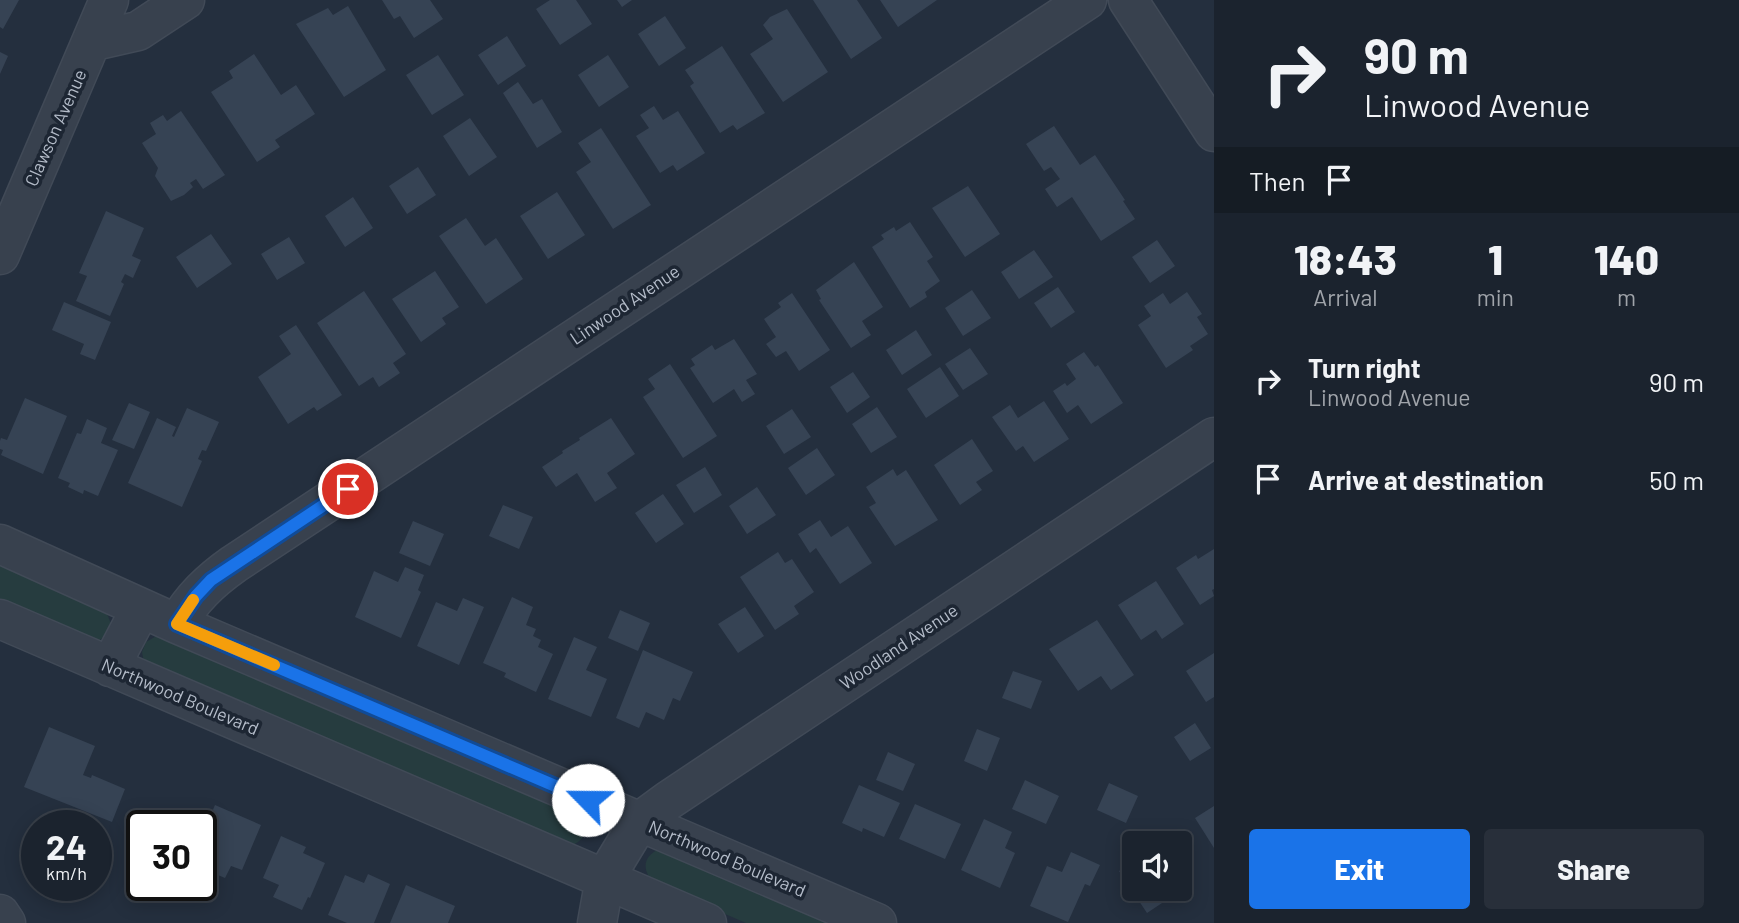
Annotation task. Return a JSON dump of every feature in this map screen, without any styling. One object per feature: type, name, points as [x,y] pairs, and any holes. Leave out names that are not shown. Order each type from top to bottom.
[{"type":"street","name":"Clawson Avenue","points":[[0,255],[94,41],[109,0]]},
{"type":"street","points":[[94,41],[138,31],[185,0]]},
{"type":"street","name":"Linwood Avenue","points":[[177,624],[211,580],[234,564],[1087,0]]},
{"type":"street","points":[[1128,0],[1214,132]]},
{"type":"street","name":"Woodland Avenue","points":[[605,878],[639,822],[669,800],[1214,436]]},
{"type":"street","name":"Northwood Boulevard","points":[[0,544],[177,624],[877,923]]},
{"type":"street","points":[[110,667],[141,608]]},
{"type":"street","name":"Northwood Boulevard","points":[[0,619],[707,923]]},
{"type":"street","points":[[597,923],[605,878]]},
{"type":"street","points":[[0,914],[6,923]]},
{"type":"green space","points":[[0,562],[106,611],[111,624],[106,636],[98,641],[0,603]]},
{"type":"green space","points":[[160,634],[585,818],[584,834],[573,845],[144,662],[142,652],[146,642]]},
{"type":"green space","points":[[660,849],[843,923],[746,923],[651,880],[646,870],[647,860]]},
{"type":"building","points":[[0,0],[19,0],[3,29],[0,27]]},
{"type":"building","points":[[382,0],[430,0],[443,19],[414,38],[400,16],[394,19]]},
{"type":"building","points":[[550,0],[576,0],[592,24],[560,45],[536,9]]},
{"type":"building","points":[[617,0],[632,0],[622,7]]},
{"type":"building","points":[[813,0],[857,0],[882,38],[851,59]]},
{"type":"building","points":[[880,0],[937,0],[898,27]]},
{"type":"building","points":[[348,6],[386,70],[344,97],[296,24],[328,8],[333,15]]},
{"type":"building","points":[[787,9],[828,72],[783,102],[750,54],[773,39],[763,25],[770,17]]},
{"type":"building","points":[[665,16],[686,48],[659,66],[638,34]]},
{"type":"building","points":[[507,36],[526,66],[498,85],[478,55]]},
{"type":"building","points":[[722,46],[765,113],[737,130],[733,125],[720,133],[690,86],[694,83],[685,70]]},
{"type":"building","points":[[0,52],[8,56],[0,74]]},
{"type":"building","points":[[254,54],[281,95],[296,85],[315,114],[275,140],[280,147],[257,162],[211,92],[233,78],[229,71]]},
{"type":"building","points":[[438,55],[464,95],[432,115],[406,75]]},
{"type":"building","points":[[608,55],[629,87],[599,107],[578,75]]},
{"type":"building","points":[[518,82],[533,104],[542,99],[562,132],[537,148],[503,93]]},
{"type":"building","points":[[654,106],[663,120],[678,111],[705,153],[677,171],[673,165],[660,173],[636,136],[649,128],[640,115]]},
{"type":"building","points":[[181,111],[225,175],[203,189],[196,179],[190,183],[193,187],[184,195],[171,201],[155,176],[158,168],[142,143],[156,134],[150,123],[163,115],[167,121]]},
{"type":"building","points":[[470,118],[497,157],[469,176],[443,136]]},
{"type":"building","points":[[1054,126],[1080,165],[1095,155],[1135,219],[1101,241],[1072,197],[1057,207],[1045,189],[1060,179],[1051,167],[1044,171],[1026,144]]},
{"type":"building","points":[[601,128],[651,205],[613,229],[576,172],[591,162],[578,143]]},
{"type":"building","points":[[418,167],[436,195],[407,214],[389,186]]},
{"type":"building","points":[[968,186],[1000,234],[965,257],[932,208]]},
{"type":"building","points":[[557,192],[585,235],[548,259],[520,216]]},
{"type":"building","points":[[353,197],[373,228],[345,247],[325,216]]},
{"type":"building","points":[[106,211],[144,228],[132,256],[141,260],[133,278],[125,274],[121,282],[124,284],[110,316],[76,301],[87,276],[79,273]]},
{"type":"building","points":[[466,218],[485,246],[496,238],[523,279],[486,304],[439,236]]},
{"type":"building","points":[[910,222],[933,257],[927,261],[940,281],[925,292],[927,297],[910,308],[872,247],[884,239],[881,235],[894,227],[896,231]]},
{"type":"building","points":[[211,234],[232,264],[197,288],[176,257]]},
{"type":"building","points":[[289,237],[305,263],[277,280],[261,254]]},
{"type":"building","points":[[1157,240],[1175,266],[1150,283],[1132,257]]},
{"type":"building","points":[[1034,250],[1053,277],[1019,299],[1001,272]]},
{"type":"building","points":[[854,262],[883,307],[862,321],[871,335],[851,348],[819,300],[821,299],[816,290]]},
{"type":"building","points":[[435,271],[459,307],[442,318],[446,324],[421,342],[392,299]]},
{"type":"building","points":[[1058,287],[1075,312],[1051,328],[1034,303]]},
{"type":"building","points":[[972,290],[991,318],[963,336],[945,308]]},
{"type":"building","points":[[364,291],[406,354],[393,363],[400,373],[379,387],[373,377],[359,386],[317,323]]},
{"type":"building","points":[[1187,292],[1202,314],[1197,317],[1208,334],[1190,346],[1193,350],[1166,368],[1138,325],[1151,316],[1144,306],[1163,293],[1170,304]]},
{"type":"building","points":[[792,293],[830,350],[799,371],[786,351],[776,357],[766,344],[776,337],[764,319],[781,307],[778,303]]},
{"type":"building","points":[[64,302],[111,322],[95,360],[80,354],[84,344],[52,330]]},
{"type":"building","points":[[296,325],[342,395],[317,411],[314,407],[288,424],[258,377],[291,354],[279,336]]},
{"type":"building","points":[[916,330],[932,355],[902,375],[886,350]]},
{"type":"building","points":[[734,339],[757,374],[746,380],[755,394],[742,402],[734,389],[713,403],[690,368],[695,365],[691,359],[712,345],[715,350]]},
{"type":"building","points":[[970,348],[988,374],[963,390],[945,364]]},
{"type":"building","points":[[1084,352],[1095,367],[1098,365],[1123,403],[1091,424],[1078,405],[1067,413],[1053,391],[1076,379],[1066,364]]},
{"type":"building","points":[[670,364],[717,436],[683,458],[643,397],[655,389],[648,379]]},
{"type":"building","points":[[940,367],[959,396],[926,418],[907,389]]},
{"type":"building","points":[[853,372],[870,397],[847,413],[830,387]]},
{"type":"building","points":[[25,398],[67,416],[43,474],[1,455],[1,438],[7,440]]},
{"type":"building","points":[[1044,401],[1069,439],[1034,462],[1023,446],[1016,451],[992,417],[1010,405],[1018,418]]},
{"type":"building","points":[[129,403],[150,412],[134,449],[112,440]]},
{"type":"building","points":[[877,407],[897,437],[871,453],[852,424]]},
{"type":"building","points":[[187,408],[219,422],[206,451],[202,450],[198,459],[202,461],[182,507],[128,483],[157,418],[176,427],[172,436],[174,437]]},
{"type":"building","points":[[792,409],[811,437],[784,454],[766,426]]},
{"type":"building","points":[[611,418],[635,454],[607,473],[617,488],[595,502],[577,473],[556,487],[542,467],[580,440],[579,438]]},
{"type":"building","points":[[87,419],[107,428],[101,443],[118,450],[98,496],[84,490],[83,494],[68,487],[70,483],[58,478],[77,433],[81,434]]},
{"type":"building","points":[[972,439],[993,471],[976,482],[982,490],[960,505],[934,465]]},
{"type":"building","points":[[817,448],[835,475],[806,495],[788,468]]},
{"type":"building","points":[[705,467],[722,495],[694,513],[676,485]]},
{"type":"building","points":[[893,469],[897,476],[906,470],[938,520],[895,546],[869,507],[876,503],[866,487]]},
{"type":"building","points":[[757,487],[776,515],[747,534],[729,506]]},
{"type":"building","points":[[663,494],[684,524],[656,543],[635,513]]},
{"type":"building","points":[[503,505],[533,517],[519,549],[489,536]]},
{"type":"building","points":[[820,520],[831,537],[848,526],[872,563],[840,584],[816,548],[810,553],[798,534]]},
{"type":"building","points":[[413,521],[444,534],[430,566],[399,553]]},
{"type":"building","points":[[1214,549],[1214,596],[1200,605],[1176,568],[1196,555],[1198,559]]},
{"type":"building","points":[[778,552],[785,563],[792,559],[814,592],[794,606],[799,614],[775,630],[740,577]]},
{"type":"building","points":[[405,567],[424,575],[418,590],[421,592],[401,638],[355,617],[374,571],[398,582]]},
{"type":"building","points":[[1156,581],[1184,624],[1162,639],[1156,630],[1141,640],[1118,605]]},
{"type":"building","points":[[512,597],[533,607],[526,625],[536,629],[533,636],[541,640],[538,647],[553,654],[536,692],[504,677],[506,673],[483,663]]},
{"type":"building","points":[[463,598],[484,607],[459,665],[417,646],[436,602],[457,611]]},
{"type":"building","points":[[745,607],[764,636],[738,653],[718,624]]},
{"type":"building","points":[[620,610],[650,623],[638,651],[608,638]]},
{"type":"building","points":[[1097,620],[1134,675],[1111,690],[1101,676],[1078,691],[1049,649]]},
{"type":"building","points":[[574,637],[597,647],[586,670],[607,679],[591,717],[548,699]]},
{"type":"building","points":[[643,650],[693,672],[680,701],[673,698],[664,720],[646,712],[639,728],[616,718]]},
{"type":"building","points":[[1214,653],[1214,697],[1206,702],[1186,671]]},
{"type":"building","points":[[1013,671],[1042,681],[1031,709],[1002,698]]},
{"type":"building","points":[[1195,723],[1211,748],[1190,761],[1174,737]]},
{"type":"building","points":[[49,727],[95,746],[83,775],[91,778],[92,775],[125,789],[112,822],[112,810],[82,810],[24,787]]},
{"type":"building","points":[[977,729],[1000,738],[987,771],[964,761]]},
{"type":"building","points":[[888,752],[915,764],[903,791],[876,780]]},
{"type":"building","points":[[1025,780],[1059,796],[1046,824],[1012,809]]},
{"type":"building","points":[[1109,783],[1138,796],[1126,823],[1097,810]]},
{"type":"building","points":[[859,785],[900,803],[884,837],[863,828],[862,832],[842,823]]},
{"type":"building","points":[[915,804],[961,824],[945,859],[899,839]]},
{"type":"building","points":[[215,805],[261,825],[242,870],[231,866],[225,878],[217,875],[217,810],[213,810]]},
{"type":"building","points":[[1214,806],[1214,848],[1195,818]]},
{"type":"building","points":[[984,819],[1012,832],[1005,848],[1015,853],[1000,888],[961,870]]},
{"type":"building","points":[[281,836],[306,847],[303,853],[325,863],[302,910],[273,897],[279,885],[263,878]]},
{"type":"building","points":[[1071,852],[1100,865],[1090,886],[1085,884],[1068,922],[1030,906],[1047,866],[1062,872]]},
{"type":"building","points":[[368,874],[390,884],[374,923],[347,923],[328,915],[345,875],[364,883]]},
{"type":"building","points":[[406,885],[455,906],[448,923],[390,923]]},
{"type":"building","points":[[1139,901],[1165,901],[1147,913]]},
{"type":"slow traffic","points":[[193,600],[177,624],[274,665]]},
{"type":"route","points":[[348,489],[211,580],[177,624],[588,800]]}]
